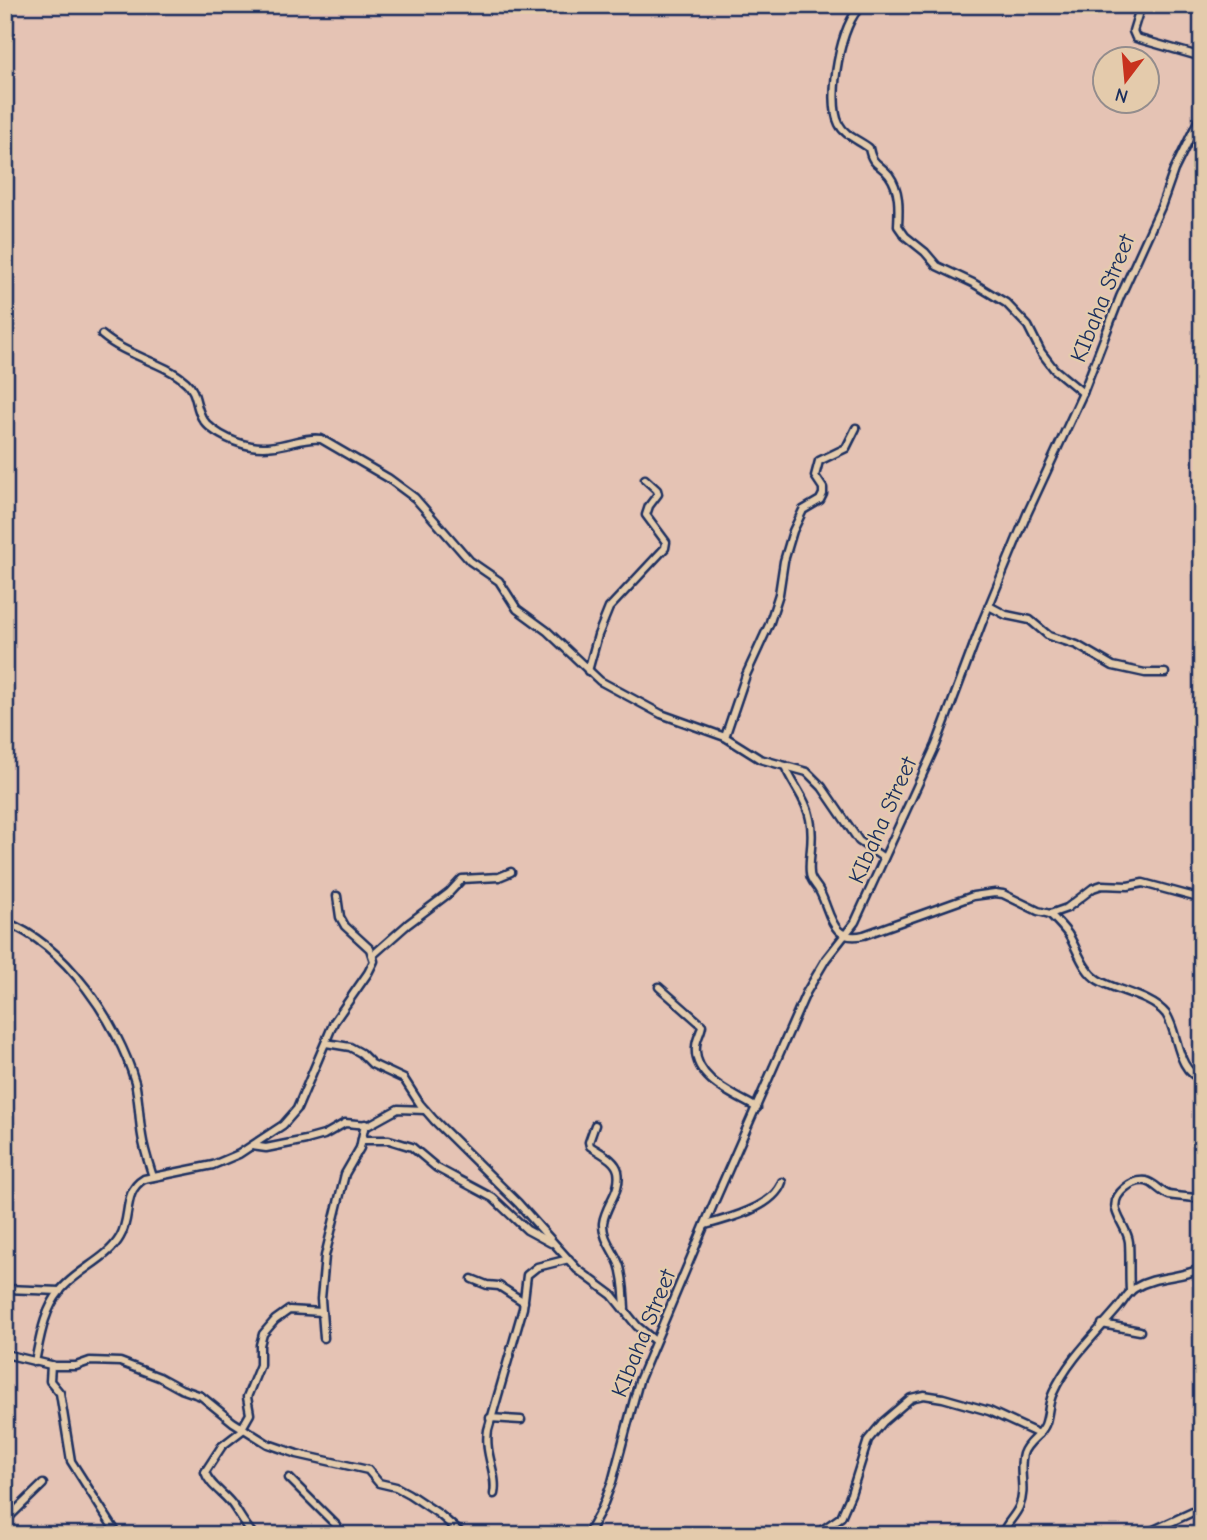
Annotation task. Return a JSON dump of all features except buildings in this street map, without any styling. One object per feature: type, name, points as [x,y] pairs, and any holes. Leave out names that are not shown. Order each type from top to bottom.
[{"type":"street","points":[[863,5],[851,20],[842,44],[834,104],[839,125],[869,148],[872,161],[890,177],[900,208],[898,226],[905,236],[944,271],[967,280],[1006,303],[1028,326],[1041,352],[1054,369],[1083,393]]},
{"type":"street","points":[[1141,5],[1133,31],[1136,38],[1202,57]]},
{"type":"street","name":"KIbaha Street","points":[[587,1535],[606,1498],[629,1411],[655,1341],[705,1225],[806,993],[863,906],[936,745],[1036,493],[1083,393],[1119,298],[1161,207],[1174,170],[1202,113]]},
{"type":"street","points":[[102,335],[122,350],[173,372],[187,383],[194,391],[201,418],[226,436],[248,445],[267,448],[321,439],[404,489],[470,561],[499,581],[517,608],[547,631],[600,681],[642,705],[725,737],[760,759],[812,775],[859,841],[884,858]]},
{"type":"street","points":[[725,737],[746,675],[769,625],[793,531],[803,510],[820,500],[823,494],[815,476],[819,461],[846,448],[856,428]]},
{"type":"street","points":[[588,671],[609,608],[665,548],[666,542],[647,519],[647,510],[658,494],[645,479]]},
{"type":"street","points":[[989,606],[1006,615],[1030,620],[1049,636],[1077,645],[1113,666],[1145,673],[1165,673]]},
{"type":"street","points":[[785,766],[810,818],[813,845],[810,877],[820,891],[833,922],[845,935],[864,935],[985,893],[1003,894],[1050,914],[1067,908],[1093,888],[1102,886],[1132,886],[1143,883],[1202,899]]},
{"type":"street","points":[[373,955],[408,923],[449,894],[462,879],[499,877],[511,872]]},
{"type":"street","points":[[34,1362],[45,1318],[60,1291],[117,1242],[124,1229],[131,1193],[137,1183],[153,1177],[213,1165],[252,1146],[289,1120],[298,1108],[339,1014],[372,966],[373,955],[370,948],[345,926],[340,917],[337,896]]},
{"type":"street","points":[[1050,914],[1066,932],[1088,969],[1098,980],[1125,990],[1166,1014],[1181,1056],[1192,1074],[1202,1079]]},
{"type":"street","points":[[5,922],[52,952],[85,985],[99,1008],[125,1053],[135,1082],[142,1136],[153,1177]]},
{"type":"street","points":[[659,987],[702,1025],[696,1048],[705,1074],[757,1108]]},
{"type":"street","points":[[326,1043],[350,1047],[372,1064],[398,1075],[410,1087],[425,1110],[518,1203],[553,1244],[583,1274],[612,1295],[637,1326],[655,1341]]},
{"type":"street","points":[[252,1146],[266,1148],[306,1140],[324,1135],[345,1123],[377,1122],[398,1108],[425,1110]]},
{"type":"street","points":[[324,1338],[321,1288],[325,1256],[345,1174],[362,1140],[365,1124]]},
{"type":"street","points":[[595,1125],[590,1146],[614,1162],[618,1170],[615,1196],[608,1206],[603,1226],[604,1235],[620,1267],[624,1283],[625,1310]]},
{"type":"street","points":[[362,1140],[395,1141],[412,1147],[437,1168],[493,1198],[527,1230],[553,1244]]},
{"type":"street","points":[[1130,1291],[1129,1242],[1115,1209],[1120,1193],[1136,1181],[1144,1181],[1166,1194],[1202,1199]]},
{"type":"street","points":[[705,1225],[756,1206],[778,1192],[782,1182]]},
{"type":"street","points":[[494,1494],[495,1479],[486,1448],[490,1418],[524,1302],[526,1280],[531,1270],[569,1259]]},
{"type":"street","points":[[1002,1535],[1022,1497],[1024,1450],[1046,1424],[1057,1385],[1102,1324],[1130,1291],[1155,1278],[1184,1275],[1202,1268]]},
{"type":"street","points":[[472,1279],[499,1286],[524,1302]]},
{"type":"street","points":[[5,1289],[60,1291]]},
{"type":"street","points":[[254,1535],[205,1472],[222,1446],[243,1429],[250,1414],[247,1397],[260,1365],[263,1334],[275,1320],[289,1310],[322,1312]]},
{"type":"street","points":[[1102,1324],[1140,1331]]},
{"type":"street","points":[[5,1354],[51,1365],[76,1366],[90,1361],[120,1362],[201,1396],[243,1429],[285,1451],[368,1469],[379,1483],[409,1494],[439,1514],[463,1535]]},
{"type":"street","points":[[51,1365],[50,1381],[60,1393],[71,1461],[118,1535]]},
{"type":"street","points":[[815,1535],[841,1517],[868,1440],[883,1422],[911,1398],[924,1395],[943,1398],[989,1411],[1039,1434]]},
{"type":"street","points":[[490,1418],[521,1420]]},
{"type":"street","points":[[289,1478],[337,1525],[342,1535]]},
{"type":"street","points":[[5,1521],[43,1484]]},
{"type":"street","points":[[1143,1535],[1197,1510]]}]
